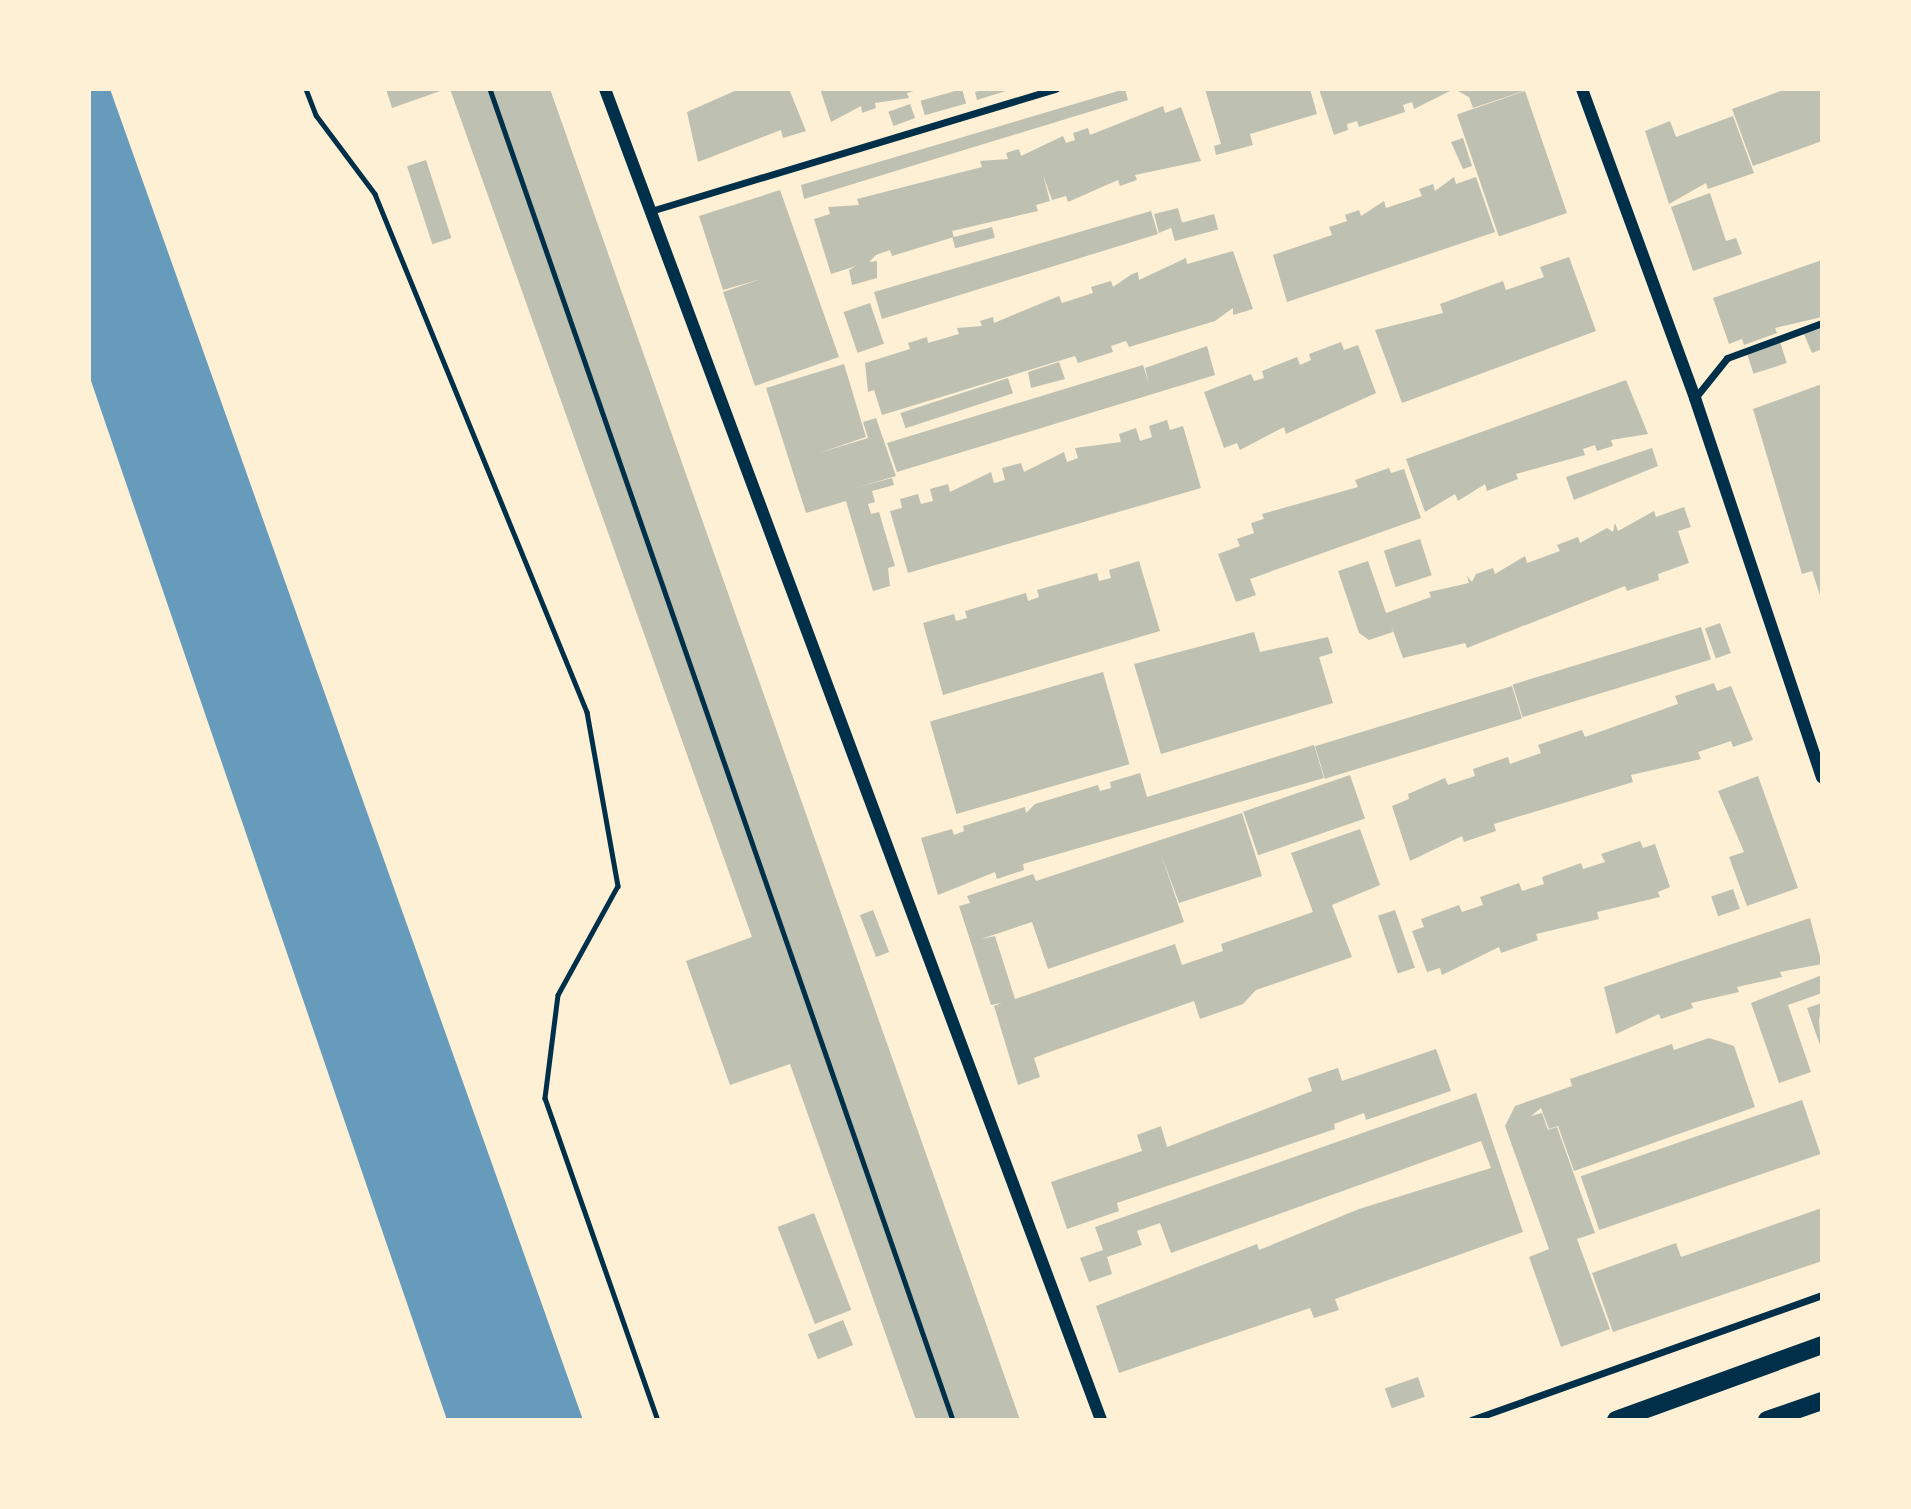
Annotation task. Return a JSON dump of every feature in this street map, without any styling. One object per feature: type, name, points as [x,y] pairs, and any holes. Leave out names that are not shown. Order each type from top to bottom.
[{"type":"main road","points":[[1616,1420],[1822,1345]]},
{"type":"main road","points":[[1767,1420],[1822,1401]]},
{"type":"street","points":[[606,89],[654,210],[1101,1420]]},
{"type":"street","points":[[654,210],[1056,89]]},
{"type":"street","points":[[1582,89],[1695,398],[1822,777]]},
{"type":"street","points":[[1695,398],[1727,358],[1822,323]]},
{"type":"street","points":[[1471,1420],[1822,1296]]},
{"type":"path","points":[[306,89],[316,115],[374,194],[587,712],[618,886],[558,995],[545,1098],[657,1420]]},
{"type":"path","points":[[490,89],[953,1420]]},
{"type":"water","points":[[89,89],[110,89],[583,1420],[447,1420],[89,375]]},
{"type":"building","points":[[386,89],[443,89],[443,90],[392,108]]},
{"type":"building","points":[[450,89],[550,89],[1020,1420],[916,1420],[790,1064],[730,1085],[686,961],[752,937]]},
{"type":"building","points":[[739,89],[789,89],[806,131],[783,138],[781,130],[698,162],[687,112]]},
{"type":"building","points":[[820,89],[917,90],[907,93],[909,98],[875,103],[876,108],[862,113],[861,106],[831,122]]},
{"type":"building","points":[[962,89],[966,103],[925,115],[921,101]]},
{"type":"building","points":[[984,89],[1009,90],[977,100],[975,92]]},
{"type":"building","points":[[1125,89],[1128,100],[804,199],[801,185]]},
{"type":"building","points":[[1205,89],[1310,89],[1317,114],[1250,134],[1253,145],[1216,155],[1214,146],[1221,144]]},
{"type":"building","points":[[1319,89],[1454,89],[1414,109],[1412,102],[1403,105],[1405,112],[1359,127],[1357,121],[1347,124],[1348,130],[1334,135]]},
{"type":"building","points":[[1454,89],[1527,90],[1473,108],[1469,97]]},
{"type":"building","points":[[1786,89],[1822,89],[1822,141],[1753,166],[1732,109]]},
{"type":"building","points":[[1525,91],[1567,213],[1499,236],[1457,114]]},
{"type":"building","points":[[910,104],[915,118],[894,126],[888,112]]},
{"type":"building","points":[[1163,106],[1165,113],[1181,107],[1201,161],[1135,175],[1137,180],[1120,186],[1118,180],[1068,202],[1066,196],[1052,200],[1043,175],[1050,201],[1036,205],[1038,211],[952,231],[954,237],[892,256],[890,250],[876,255],[869,262],[877,261],[877,278],[852,285],[849,270],[856,266],[831,274],[814,219],[830,214],[828,207],[859,205],[857,199],[982,167],[980,161],[1008,159],[1006,153],[1019,149],[1021,156],[1063,136],[1066,143],[1075,140],[1073,133],[1088,128],[1090,135]]},
{"type":"building","points":[[1733,116],[1754,173],[1708,189],[1706,183],[1669,204],[1645,131],[1670,121],[1676,137]]},
{"type":"building","points":[[1463,138],[1472,166],[1463,169],[1451,142]]},
{"type":"building","points":[[426,160],[451,238],[432,244],[407,166]]},
{"type":"building","points":[[1454,177],[1456,184],[1476,177],[1495,232],[1287,302],[1273,255],[1332,235],[1329,227],[1347,221],[1345,215],[1359,210],[1361,216],[1384,201],[1386,208],[1422,196],[1419,189],[1433,184],[1435,191]]},
{"type":"building","points":[[780,190],[839,357],[755,386],[723,292],[761,279],[723,290],[699,216]]},
{"type":"building","points":[[1710,193],[1726,241],[1736,238],[1742,254],[1693,271],[1671,207]]},
{"type":"building","points":[[1178,208],[1182,223],[1159,233],[1154,214]]},
{"type":"building","points":[[1151,211],[1158,234],[882,319],[874,292]]},
{"type":"building","points":[[1214,214],[1218,229],[1175,241],[1171,226]]},
{"type":"building","points":[[992,227],[995,238],[955,248],[952,238]]},
{"type":"building","points":[[1233,251],[1253,309],[1233,315],[1233,308],[1215,321],[1129,347],[1126,341],[1111,346],[1113,352],[1078,363],[1075,356],[882,415],[874,390],[868,392],[865,363],[910,349],[908,343],[927,337],[928,343],[959,334],[957,328],[982,326],[980,321],[993,317],[994,323],[1059,296],[1062,303],[1093,293],[1091,287],[1111,281],[1113,287],[1138,272],[1139,280],[1186,258],[1187,264]]},
{"type":"building","points":[[1569,257],[1596,331],[1402,403],[1375,330],[1443,313],[1440,304],[1503,281],[1506,290],[1544,277],[1540,267]]},
{"type":"building","points":[[1822,260],[1822,317],[1775,328],[1777,333],[1744,345],[1742,339],[1729,344],[1713,298]]},
{"type":"building","points":[[870,303],[884,344],[858,353],[844,312]]},
{"type":"building","points":[[1822,328],[1822,349],[1812,353],[1804,334]]},
{"type":"building","points":[[1341,342],[1344,350],[1358,345],[1376,393],[1286,434],[1284,427],[1240,450],[1237,443],[1224,448],[1204,392],[1251,374],[1254,381],[1264,378],[1262,371],[1297,357],[1300,365],[1311,360],[1309,354]]},
{"type":"building","points":[[1780,342],[1787,363],[1754,374],[1747,353]]},
{"type":"building","points":[[1207,346],[1215,375],[897,472],[887,443],[1143,365],[1149,384],[1145,368]]},
{"type":"building","points":[[1059,362],[1065,379],[1031,388],[1028,372]]},
{"type":"building","points":[[844,364],[866,437],[819,453],[868,438],[863,422],[876,418],[896,476],[855,488],[892,478],[894,485],[872,491],[875,502],[868,504],[871,514],[879,512],[895,566],[888,568],[890,586],[873,591],[846,501],[806,513],[766,388]]},
{"type":"building","points":[[1008,378],[1013,393],[905,428],[901,413]]},
{"type":"building","points":[[1626,380],[1648,434],[1611,440],[1613,446],[1597,451],[1595,445],[1583,449],[1585,455],[1516,474],[1518,479],[1487,491],[1485,484],[1458,501],[1455,494],[1425,512],[1406,459]]},
{"type":"building","points":[[1822,384],[1821,598],[1812,571],[1802,574],[1753,409]]},
{"type":"building","points":[[1167,420],[1170,430],[1183,426],[1201,488],[908,573],[890,511],[902,508],[900,499],[918,494],[921,504],[933,501],[930,489],[948,484],[950,492],[991,472],[994,483],[1005,480],[1002,468],[1021,463],[1024,472],[1064,452],[1067,462],[1078,458],[1075,448],[1121,442],[1119,434],[1136,428],[1140,441],[1152,437],[1149,426]]},
{"type":"building","points":[[1652,448],[1658,466],[1574,500],[1566,477]]},
{"type":"building","points":[[1389,468],[1391,473],[1404,469],[1421,518],[1250,579],[1256,595],[1236,602],[1218,554],[1240,546],[1237,539],[1254,533],[1251,523],[1264,519],[1262,514],[1358,487],[1355,480]]},
{"type":"building","points":[[1684,507],[1691,527],[1678,531],[1689,563],[1658,574],[1659,580],[1627,591],[1625,586],[1467,648],[1465,643],[1403,658],[1391,625],[1393,632],[1369,640],[1359,633],[1338,571],[1368,561],[1386,613],[1431,597],[1429,592],[1469,583],[1467,576],[1472,582],[1476,574],[1493,568],[1495,574],[1525,556],[1527,563],[1560,551],[1557,545],[1578,537],[1580,543],[1607,528],[1613,532],[1615,523],[1618,531],[1654,511],[1656,517]]},
{"type":"building","points":[[1420,539],[1432,575],[1396,587],[1384,551]]},
{"type":"building","points":[[1139,561],[1160,631],[943,695],[923,623],[954,614],[956,621],[967,618],[965,611],[1026,593],[1028,601],[1039,597],[1037,590],[1097,573],[1099,581],[1111,578],[1109,570]]},
{"type":"building","points":[[1720,623],[1731,653],[1716,659],[1705,628]]},
{"type":"building","points":[[1701,627],[1711,660],[1523,717],[1513,685]]},
{"type":"building","points":[[1254,632],[1260,652],[1328,637],[1333,653],[1319,657],[1333,703],[1161,754],[1134,664]]},
{"type":"building","points":[[1103,672],[1129,764],[956,814],[930,722]]},
{"type":"building","points":[[1714,683],[1717,691],[1731,686],[1753,740],[1733,747],[1731,741],[1698,752],[1701,759],[1631,775],[1633,782],[1494,824],[1496,831],[1464,842],[1462,836],[1410,861],[1392,806],[1409,799],[1408,794],[1445,778],[1448,785],[1475,776],[1473,769],[1508,757],[1510,764],[1541,753],[1538,745],[1582,730],[1585,737],[1678,704],[1675,696]]},
{"type":"building","points":[[1512,686],[1522,719],[1325,779],[1315,746]]},
{"type":"building","points":[[1314,745],[1324,778],[1023,864],[1024,870],[997,879],[995,872],[938,895],[921,838],[952,829],[954,835],[964,831],[963,826],[1025,807],[1026,813],[1035,804],[1098,785],[1100,791],[1111,788],[1110,782],[1140,773],[1147,797]]},
{"type":"building","points":[[1350,775],[1365,818],[1258,855],[1243,812]]},
{"type":"building","points":[[1758,776],[1798,888],[1747,906],[1729,857],[1744,852],[1718,791]]},
{"type":"building","points":[[1242,813],[1262,876],[1179,903],[1161,854],[1184,922],[1048,969],[1032,922],[981,939],[995,936],[1015,999],[1175,944],[1182,965],[1223,951],[1221,944],[1313,912],[1291,853],[1360,829],[1380,885],[1332,905],[1352,957],[1256,990],[1243,1004],[1200,1019],[1194,1001],[1044,1054],[1034,1058],[1040,1077],[1018,1085],[994,1006],[1002,1003],[991,1005],[959,906],[970,903],[967,896],[1033,874],[1036,881]]},
{"type":"building","points":[[1640,841],[1643,848],[1655,844],[1670,887],[1658,892],[1660,897],[1597,912],[1599,919],[1536,934],[1538,940],[1501,953],[1499,947],[1442,975],[1440,968],[1427,972],[1412,931],[1424,927],[1421,919],[1459,905],[1462,912],[1483,905],[1480,897],[1519,883],[1522,891],[1544,884],[1542,877],[1581,863],[1583,869],[1605,862],[1601,854]]},
{"type":"building","points":[[1733,889],[1740,909],[1718,916],[1711,896]]},
{"type":"building","points":[[873,910],[889,952],[876,957],[860,915]]},
{"type":"building","points":[[1395,910],[1415,968],[1398,974],[1378,916]]},
{"type":"building","points":[[1810,918],[1822,964],[1780,972],[1782,977],[1737,987],[1739,992],[1691,1003],[1693,1008],[1661,1019],[1659,1014],[1616,1034],[1604,987]]},
{"type":"building","points":[[1822,975],[1822,993],[1788,1005],[1811,1072],[1779,1083],[1751,1003]]},
{"type":"building","points":[[1822,1003],[1819,1020],[1821,1048],[1807,1008]]},
{"type":"building","points":[[1709,1038],[1734,1046],[1755,1107],[1574,1171],[1558,1126],[1549,1129],[1541,1108],[1531,1116],[1542,1113],[1548,1130],[1557,1127],[1595,1233],[1577,1239],[1610,1329],[1561,1347],[1529,1257],[1549,1249],[1505,1126],[1515,1106],[1572,1086],[1570,1079],[1672,1044],[1674,1050]]},
{"type":"building","points":[[1436,1049],[1451,1091],[1366,1120],[1364,1113],[1334,1124],[1335,1129],[1117,1203],[1119,1211],[1067,1229],[1051,1182],[1142,1151],[1137,1135],[1161,1126],[1167,1147],[1312,1091],[1308,1078],[1338,1068],[1342,1081]]},
{"type":"building","points":[[1476,1093],[1523,1232],[1335,1299],[1339,1310],[1314,1318],[1310,1308],[1119,1373],[1096,1306],[1257,1244],[1259,1250],[1359,1209],[1491,1168],[1481,1141],[1171,1253],[1160,1223],[1137,1231],[1142,1245],[1107,1257],[1112,1274],[1089,1282],[1080,1258],[1103,1250],[1095,1227]]},
{"type":"building","points":[[1802,1100],[1821,1154],[1599,1230],[1581,1176]]},
{"type":"building","points":[[1822,1208],[1822,1261],[1613,1332],[1592,1273],[1676,1243],[1681,1257]]},
{"type":"building","points":[[814,1213],[851,1310],[815,1324],[778,1227]]},
{"type":"building","points":[[843,1320],[853,1345],[818,1359],[808,1334]]},
{"type":"building","points":[[1418,1377],[1425,1397],[1392,1408],[1385,1388]]}]
